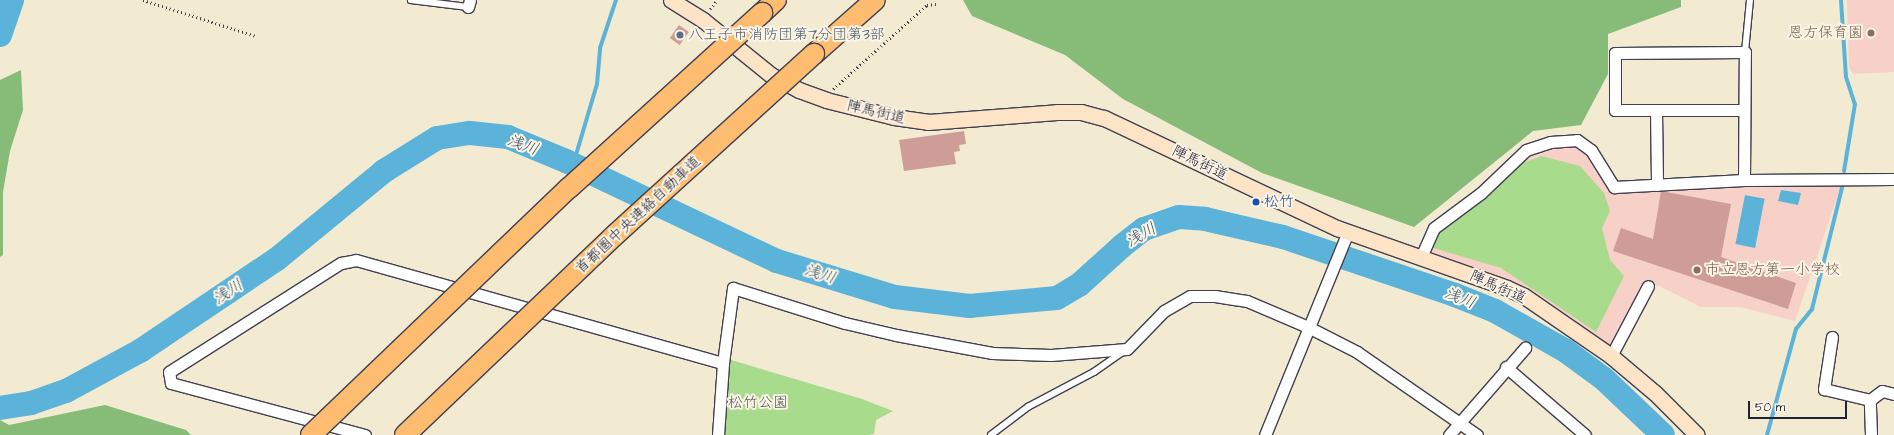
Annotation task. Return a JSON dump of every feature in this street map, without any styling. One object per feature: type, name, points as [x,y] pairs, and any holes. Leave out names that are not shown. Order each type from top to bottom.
[{"type":"highway","points":[[311,435],[569,188],[776,0]]},
{"type":"highway","name":"首都圏中央連絡自動車道","points":[[405,435],[616,234],[875,0]]},
{"type":"main road","name":"陣馬街道","points":[[673,1],[703,20],[772,75],[799,90],[826,100],[894,117],[928,122],[1058,112],[1081,112],[1104,118],[1346,236],[1421,257],[1524,296],[1611,356],[1654,393],[1697,435]]},
{"type":"street","points":[[1744,110],[1615,110],[1615,53],[1745,52],[1744,180]]},
{"type":"street","points":[[1656,110],[1658,185]]},
{"type":"street","points":[[1421,257],[1434,228],[1482,193],[1526,150],[1550,142],[1577,140],[1592,150],[1614,187],[1744,180],[1894,179]]},
{"type":"street","points":[[1265,435],[1308,327],[1335,268],[1346,236]]},
{"type":"street","points":[[365,435],[171,383],[169,372],[341,263],[356,260],[723,363]]},
{"type":"street","points":[[1611,356],[1648,286]]},
{"type":"street","points":[[718,435],[723,363],[733,288],[852,324],[992,353],[1051,355],[1126,349],[1164,310],[1190,296],[1215,296],[1247,301],[1308,327],[1356,352],[1460,421],[1477,435]]},
{"type":"street","points":[[1832,337],[1824,389],[1870,400]]},
{"type":"street","points":[[1449,435],[1506,367],[1525,348]]},
{"type":"street","points":[[1506,367],[1584,435]]},
{"type":"street","points":[[1870,400],[1882,391],[1894,394]]},
{"type":"street","points":[[1870,400],[1871,435]]},
{"type":"lane","points":[[411,0],[469,4]]},
{"type":"lane","points":[[1745,52],[1750,0]]},
{"type":"lane","points":[[991,435],[1028,407],[1094,372],[1126,349]]},
{"type":"path","points":[[143,0],[256,36]]},
{"type":"path","points":[[826,100],[834,86],[927,6],[936,4]]},
{"type":"shaded area","name":"恩方保育園","points":[[1847,0],[1894,0],[1894,72],[1853,74],[1849,67]]},
{"type":"shaded area","points":[[1577,140],[1615,187],[1843,180],[1795,321],[1740,307],[1701,307],[1659,286],[1648,286],[1614,351],[1500,278],[1424,250],[1434,228],[1526,150]]},
{"type":"green space","points":[[963,0],[1681,0],[1681,7],[1608,34],[1608,74],[1581,125],[1533,131],[1414,227],[1262,173],[1123,99],[1065,55],[972,16]]},
{"type":"green space","points":[[21,70],[23,110],[10,151],[3,192],[3,255],[0,257],[0,80]]},
{"type":"green space","points":[[1542,156],[1580,166],[1604,193],[1610,211],[1602,228],[1610,260],[1624,276],[1596,332],[1501,268],[1430,247],[1441,228],[1495,190],[1520,164]]},
{"type":"green space","name":"松竹公園","points":[[728,359],[862,399],[893,411],[876,420],[874,434],[868,435],[722,435]]},
{"type":"green space","points":[[105,405],[186,430],[191,435],[0,435],[0,420],[9,425]]},
{"type":"water","points":[[1781,190],[1801,193],[1798,205],[1778,201]]},
{"type":"water","points":[[1745,195],[1765,199],[1755,248],[1735,244]]},
{"type":"building","name":"八王子市消防団第7分団第3部","points":[[679,25],[689,32],[680,45],[670,38]]},
{"type":"building","points":[[964,131],[966,144],[959,145],[960,151],[954,152],[956,164],[904,171],[899,140]]},
{"type":"building","points":[[1661,191],[1731,204],[1721,257],[1796,283],[1788,309],[1613,251],[1621,228],[1653,239]]},
{"type":"waterway","name":"浅川","points":[[0,35],[12,0]]},
{"type":"waterway","points":[[573,165],[597,84],[600,48],[616,0]]},
{"type":"waterway","points":[[1841,0],[1846,77],[1855,104],[1844,171]]},
{"type":"waterway","name":"浅川","points":[[0,408],[31,403],[66,391],[140,351],[277,259],[384,171],[437,138],[470,133],[508,137],[566,161],[777,261],[895,297],[969,306],[1057,298],[1079,285],[1122,246],[1144,229],[1179,217],[1205,219],[1283,237],[1455,295],[1495,311],[1566,351],[1604,379],[1663,435]]},
{"type":"waterway","points":[[1767,435],[1796,329],[1812,309],[1842,188]]},
{"type":"place","name":"恩方保育園","points":[[1871,33]]},
{"type":"place","name":"八王子市消防団第7分団第3部","points":[[680,35]]},
{"type":"place","name":"松竹","points":[[1256,202]]},
{"type":"place","name":"市立恩方第一小学校","points":[[1697,270]]}]
